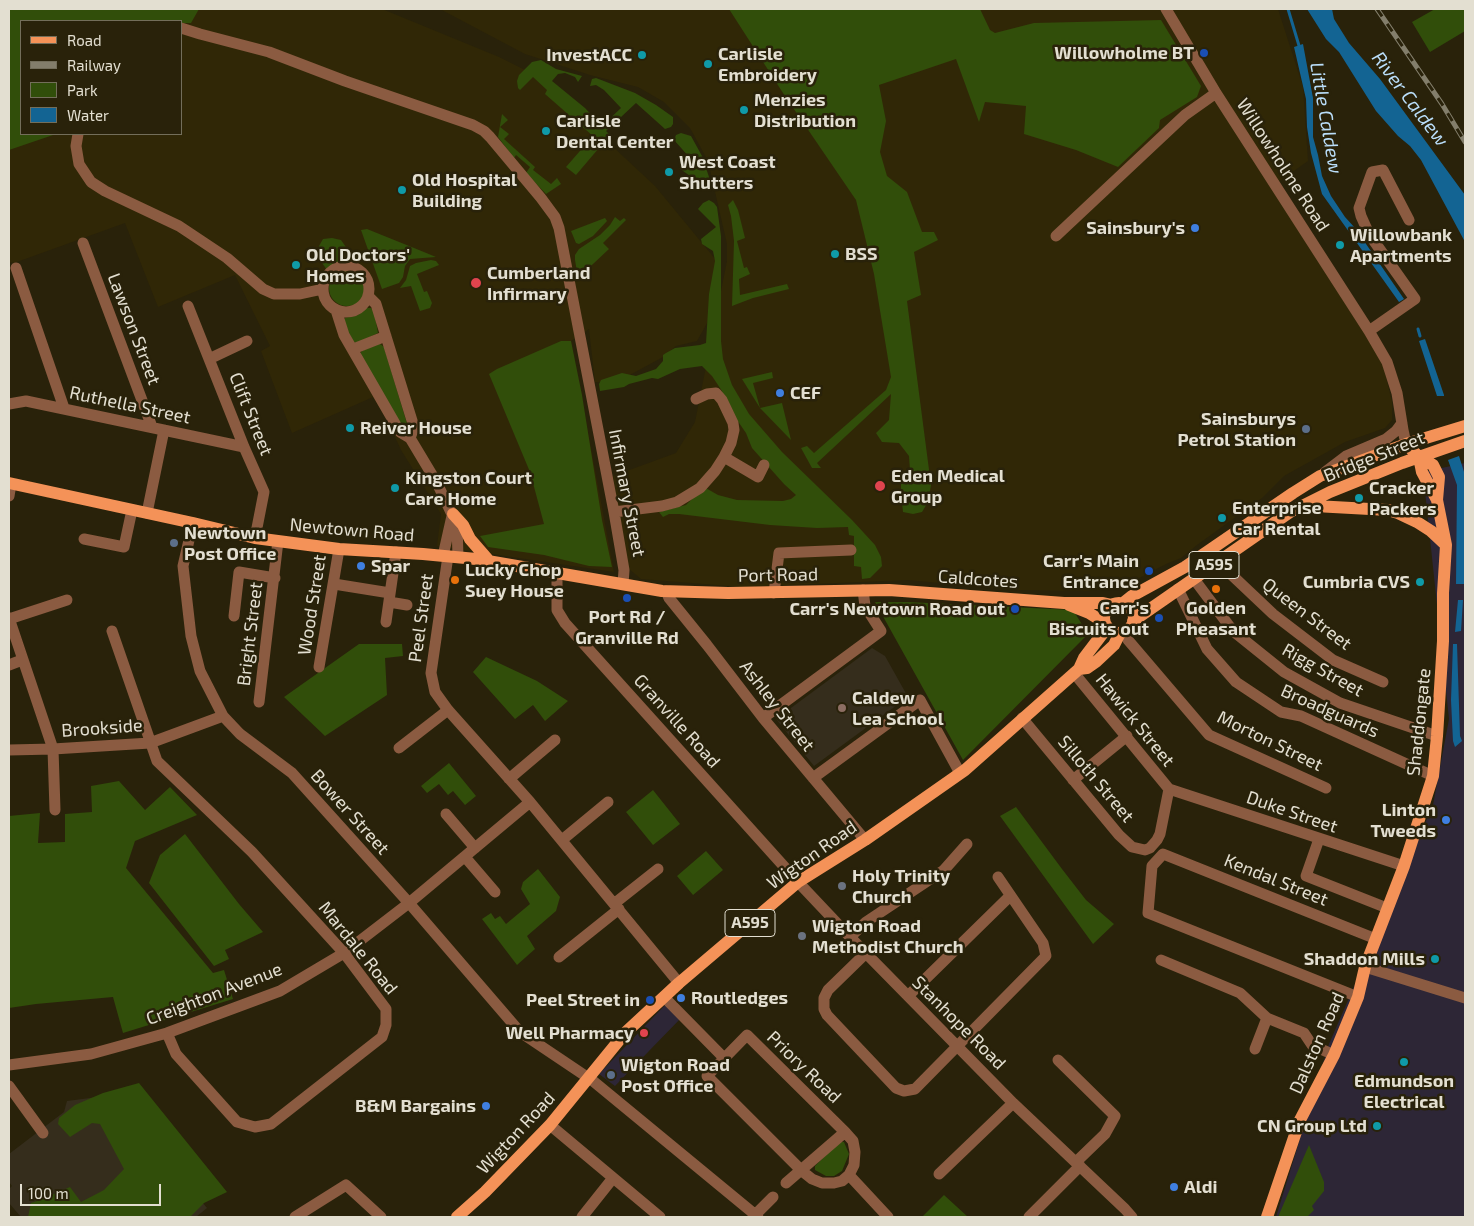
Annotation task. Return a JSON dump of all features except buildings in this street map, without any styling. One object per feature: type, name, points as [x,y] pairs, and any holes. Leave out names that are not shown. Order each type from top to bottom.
[{"type":"main road","name":"Bridge Street","points":[[1117,604],[1185,567],[1320,476],[1406,444],[1465,426]]},
{"type":"main road","name":"Bridge Street","points":[[1296,509],[1330,492],[1465,441]]},
{"type":"main road","name":"Shaddongate","points":[[1365,967],[1404,866],[1433,776],[1437,736],[1443,642],[1446,544],[1437,500],[1439,477],[1433,465],[1419,457],[1406,444]]},
{"type":"main road","name":"Newtown Road","points":[[10,488],[132,510],[255,538],[339,549],[396,552],[490,562],[666,591]]},
{"type":"main road","points":[[1296,509],[1315,506],[1388,510],[1417,522],[1446,544]]},
{"type":"main road","name":"A595","points":[[1133,621],[1296,509]]},
{"type":"main road","points":[[453,514],[463,526],[470,539],[490,562]]},
{"type":"main road","name":"Caldcotes","points":[[889,590],[1064,603],[1117,604]]},
{"type":"main road","name":"Port Road","points":[[666,591],[774,593],[889,590]]},
{"type":"main road","name":"Caldcotes","points":[[1064,603],[1089,612],[1105,624]]},
{"type":"main road","points":[[1117,604],[1126,605],[1132,612],[1133,621],[1130,627],[1122,632],[1112,632],[1105,624],[1104,619],[1106,611],[1117,604]]},
{"type":"main road","name":"Wigton Road","points":[[457,1217],[485,1192],[550,1125],[626,1033],[679,983],[798,882],[864,840],[960,773],[1076,671],[1103,632],[1105,624]]},
{"type":"main road","name":"Wigton Road","points":[[1076,671],[1088,668],[1097,661],[1114,645],[1122,632]]},
{"type":"main road","name":"Dalston Road","points":[[1267,1217],[1300,1120],[1334,1055],[1358,997],[1365,967]]},
{"type":"street","name":"Willowholme Road","points":[[1166,9],[1216,93],[1387,362],[1398,393],[1406,444]]},
{"type":"street","name":"Infirmary Street","points":[[182,28],[269,52],[345,81],[473,125],[484,131],[541,198],[555,217],[559,228],[614,512],[624,570],[623,584]]},
{"type":"street","points":[[1056,236],[1185,115],[1216,93]]},
{"type":"street","points":[[78,135],[76,146],[79,164],[91,182],[105,192],[179,226],[227,258],[263,290],[274,294],[300,294],[323,289]]},
{"type":"street","points":[[1369,331],[1415,299],[1369,234],[1361,216],[1359,208],[1372,172],[1383,170],[1408,220]]},
{"type":"street","name":"Lawson Street","points":[[83,243],[158,428]]},
{"type":"street","points":[[345,266],[359,270],[369,284],[365,303],[359,309],[352,312],[336,310],[329,305],[324,298],[323,289],[327,276],[332,271],[345,266]]},
{"type":"street","points":[[16,268],[64,408]]},
{"type":"street","points":[[368,296],[376,304],[414,427],[410,438]]},
{"type":"street","name":"Clift Street","points":[[188,306],[264,492],[255,538]]},
{"type":"street","points":[[336,310],[344,335],[400,432],[410,438],[438,483],[453,514]]},
{"type":"street","points":[[353,349],[386,336]]},
{"type":"street","points":[[209,359],[247,341]]},
{"type":"street","points":[[614,512],[662,506],[677,502],[700,488],[724,457],[734,430],[726,408],[720,396],[716,394],[707,394],[696,399]]},
{"type":"street","name":"Ruthella Street","points":[[9,404],[26,401],[244,447]]},
{"type":"street","name":"Bridge Street","points":[[1320,476],[1346,456],[1386,439],[1402,424]]},
{"type":"street","points":[[146,513],[158,428]]},
{"type":"street","points":[[724,457],[758,477],[764,465]]},
{"type":"street","points":[[84,539],[124,547],[132,510]]},
{"type":"street","name":"Peel Street","points":[[453,514],[450,557],[431,673],[435,692],[448,710],[562,840],[679,983]]},
{"type":"street","name":"Bower Street","points":[[193,523],[183,566],[191,636],[200,671],[223,716],[240,734],[292,773],[409,903],[520,1032],[588,1077],[756,1216]]},
{"type":"street","name":"Bright Street","points":[[259,702],[278,541]]},
{"type":"street","name":"Wood Street","points":[[319,667],[339,549]]},
{"type":"street","points":[[774,593],[779,553],[851,550]]},
{"type":"street","points":[[386,622],[396,552]]},
{"type":"street","name":"Queen Street","points":[[1218,562],[1274,614],[1334,660],[1383,682]]},
{"type":"street","points":[[234,616],[239,572],[275,578]]},
{"type":"street","name":"Granville Road","points":[[557,573],[556,610],[565,623],[798,882]]},
{"type":"street","name":"Rigg Street","points":[[1194,579],[1233,631],[1284,672],[1340,703],[1437,736]]},
{"type":"street","points":[[334,584],[389,598],[407,605]]},
{"type":"street","name":"Broadguards","points":[[1178,589],[1206,649],[1236,682],[1281,712],[1301,716],[1433,776]]},
{"type":"street","points":[[763,718],[881,631],[866,606],[863,590]]},
{"type":"street","name":"Ashley Street","points":[[666,591],[669,598],[763,718],[864,840]]},
{"type":"street","points":[[55,810],[53,749],[9,618],[67,600]]},
{"type":"street","name":"Mardale Road","points":[[112,631],[157,761],[252,852],[344,954],[386,1009],[386,1026],[382,1037],[271,1124],[255,1127],[236,1122],[176,1054],[167,1033]]},
{"type":"street","name":"Morton Street","points":[[1122,632],[1209,735],[1326,788]]},
{"type":"street","points":[[9,665],[22,660]]},
{"type":"street","name":"Hawick Street","points":[[1076,671],[1169,789]]},
{"type":"street","points":[[813,778],[920,700],[960,773]]},
{"type":"street","points":[[400,748],[448,710]]},
{"type":"street","name":"Brookside","points":[[9,750],[150,743],[223,716]]},
{"type":"street","name":"Silloth Street","points":[[1022,718],[1119,835],[1132,847],[1145,850],[1150,848]]},
{"type":"street","points":[[1074,780],[1127,736]]},
{"type":"street","points":[[509,779],[555,740]]},
{"type":"street","points":[[1169,789],[1160,834],[1150,848],[1159,857],[1152,866],[1148,913],[1358,997]]},
{"type":"street","name":"Duke Street","points":[[1169,789],[1404,866]]},
{"type":"street","name":"Creighton Avenue","points":[[9,1067],[91,1054],[167,1033],[280,991],[344,954],[409,903],[530,802]]},
{"type":"street","points":[[562,840],[608,802]]},
{"type":"street","points":[[446,814],[475,848]]},
{"type":"street","points":[[1319,839],[1306,876],[1388,908]]},
{"type":"street","points":[[850,937],[866,922],[944,870],[967,844]]},
{"type":"street","points":[[465,856],[495,892]]},
{"type":"street","name":"Kendal Street","points":[[1159,857],[1376,939]]},
{"type":"street","points":[[560,957],[658,868]]},
{"type":"street","points":[[866,953],[824,995],[827,1015],[896,1088],[904,1091],[916,1089],[1046,956],[1043,943],[998,877]]},
{"type":"street","name":"Stanhope Road","points":[[798,882],[1013,1103],[1130,1216]]},
{"type":"street","points":[[908,996],[1010,896]]},
{"type":"street","points":[[1161,960],[1240,993],[1267,1018],[1304,1033],[1312,1045],[1334,1055]]},
{"type":"street","points":[[1365,967],[1465,998]]},
{"type":"street","points":[[664,997],[724,1058],[707,1076],[802,1171],[812,1179],[822,1182],[842,1181],[849,1175],[888,1217]]},
{"type":"street","points":[[1256,1050],[1267,1018]]},
{"type":"street","name":"Priory Road","points":[[724,1058],[747,1035],[853,1142],[855,1152],[854,1165],[849,1175]]},
{"type":"street","points":[[1029,1217],[1105,1134],[1115,1116],[1058,1060]]},
{"type":"street","points":[[9,1086],[43,1133]]},
{"type":"street","points":[[939,1174],[1013,1103]]},
{"type":"street","points":[[550,1125],[660,1217]]},
{"type":"street","points":[[786,1183],[845,1132]]},
{"type":"street","points":[[582,1217],[614,1178]]},
{"type":"street","points":[[295,1217],[346,1185],[382,1217]]},
{"type":"street","points":[[756,1216],[773,1197]]},
{"type":"shaded area","name":"Cumberland Infirmary","points":[[75,9],[382,9],[499,57],[537,76],[655,186],[716,260],[711,316],[697,341],[676,346],[663,357],[615,383],[595,382],[589,329],[571,341],[614,572],[437,546],[441,514],[401,450],[388,422],[373,397],[292,433],[261,351],[270,346],[235,275],[158,307],[125,223],[14,263],[9,262],[9,18]]},
{"type":"shaded area","points":[[440,9],[1278,9],[1303,87],[1308,161],[1271,187],[1382,361],[1392,402],[1392,420],[1385,428],[1345,442],[1284,476],[1262,498],[1181,558],[1124,586],[1089,591],[1014,590],[908,580],[742,587],[641,579],[628,568],[613,476],[676,453],[695,422],[727,261],[727,244],[708,161],[690,128],[664,102],[638,87],[590,75],[525,54]]},
{"type":"shaded area","points":[[1465,463],[1465,1217],[1276,1217],[1329,1044],[1433,805],[1449,719],[1423,472]]},
{"type":"shaded area","name":"Caldew Lea School","points":[[872,648],[885,656],[908,697],[814,766],[776,719]]},
{"type":"shaded area","points":[[667,1003],[682,1017],[615,1086],[599,1074]]},
{"type":"shaded area","points":[[113,1095],[207,1208],[196,1217],[21,1217],[9,1203],[9,1189],[12,1186],[9,1182],[9,1154],[64,1112],[67,1101]]},
{"type":"green space","points":[[9,9],[199,9],[191,23],[182,23],[182,20],[20,20],[20,135],[53,135],[9,150]]},
{"type":"green space","points":[[729,9],[980,9],[990,30],[995,33],[1034,23],[1161,20],[1201,86],[1197,97],[1160,120],[1159,128],[1118,167],[1076,150],[1024,134],[1026,106],[985,102],[979,122],[956,59],[879,85],[886,121],[880,152],[887,176],[907,192],[922,232],[934,232],[938,240],[914,252],[921,295],[907,301],[931,485],[928,502],[922,512],[913,514],[903,512],[901,482],[910,470],[909,456],[899,443],[882,442],[876,433],[889,420],[891,394],[817,463],[821,468],[812,468],[801,448],[807,446],[814,453],[886,390],[891,377],[874,274],[856,200],[783,93]]},
{"type":"green space","points":[[1435,9],[1465,9],[1465,31],[1430,52],[1412,22]]},
{"type":"green space","points":[[541,60],[556,69],[582,76],[578,82],[575,77],[565,73],[558,74],[552,81],[585,108],[602,126],[621,108],[604,90],[596,85],[590,86],[592,79],[596,78],[635,93],[656,105],[673,117],[673,124],[665,129],[636,103],[606,131],[610,135],[576,175],[566,167],[593,136],[545,94],[547,90],[533,77],[520,90],[518,88],[517,81],[519,75],[532,62]]},
{"type":"green space","points":[[502,114],[508,120],[500,127],[509,134],[504,139],[535,167],[533,170],[551,184],[557,178],[561,184],[546,194],[526,173],[530,167],[516,155],[514,158],[498,137]]},
{"type":"green space","points":[[681,133],[691,136],[702,156],[711,183],[707,190],[697,188],[689,178],[690,176],[679,168],[690,158],[674,140],[676,135]]},
{"type":"green space","points":[[709,200],[717,207],[721,236],[721,341],[723,359],[732,385],[749,414],[782,452],[875,545],[881,557],[882,566],[870,578],[862,579],[861,567],[854,566],[854,536],[849,535],[848,527],[817,528],[770,525],[679,514],[669,514],[663,517],[659,512],[686,505],[704,487],[718,495],[737,500],[783,501],[791,499],[796,495],[752,448],[746,433],[726,404],[722,391],[712,376],[702,366],[680,369],[658,379],[652,378],[624,387],[600,391],[599,384],[601,380],[622,373],[636,376],[656,369],[663,361],[663,355],[675,348],[706,343],[709,294],[715,261],[713,251],[702,244],[701,239],[716,227],[698,209]]},
{"type":"green space","points":[[733,200],[738,210],[745,238],[737,241],[744,268],[747,267],[750,274],[739,279],[740,295],[787,284],[789,289],[753,298],[732,306],[734,241],[728,205]]},
{"type":"green space","points":[[615,217],[620,221],[624,218],[626,220],[603,243],[609,249],[578,278],[575,255],[579,249],[600,235]]},
{"type":"green space","points":[[605,218],[607,221],[593,236],[579,244],[576,243],[571,231]]},
{"type":"green space","points":[[367,229],[436,257],[410,259],[405,266],[403,277],[399,283],[382,289],[361,230]]},
{"type":"green space","points":[[323,239],[341,240],[348,250],[352,263],[339,263],[327,270],[317,253]]},
{"type":"green space","points":[[431,260],[436,261],[439,265],[417,274],[424,292],[427,291],[432,303],[430,308],[420,311],[411,286],[400,288],[406,280],[410,266]]},
{"type":"green space","points":[[347,270],[354,271],[360,275],[364,281],[364,295],[360,301],[354,305],[347,306],[340,305],[334,301],[330,295],[329,288],[330,281],[334,275],[340,271]]},
{"type":"green space","points":[[366,308],[371,308],[374,311],[378,333],[357,343],[354,342],[342,322],[345,318],[358,315]]},
{"type":"green space","points":[[561,341],[571,341],[612,567],[589,566],[544,555],[488,547],[480,536],[544,524],[530,472],[489,374]]},
{"type":"green space","points":[[379,343],[384,347],[408,427],[405,431],[360,354],[362,351]]},
{"type":"green space","points":[[772,372],[773,378],[753,383],[760,408],[742,379]]},
{"type":"green space","points":[[782,403],[791,440],[760,408]]},
{"type":"green space","points":[[875,602],[1073,610],[1088,634],[963,760]]},
{"type":"green space","points":[[359,644],[402,644],[403,656],[385,658],[387,695],[325,736],[284,697]]},
{"type":"green space","points":[[486,657],[537,681],[568,701],[545,721],[533,705],[515,719],[473,672]]},
{"type":"green space","points":[[449,763],[476,796],[465,805],[453,791],[448,795],[439,784],[427,793],[421,786]]},
{"type":"green space","points":[[119,781],[145,810],[170,787],[197,815],[135,841],[126,868],[213,973],[224,970],[233,999],[123,1033],[113,997],[9,1008],[9,816],[40,813],[38,843],[65,842],[65,814],[92,812],[91,786]]},
{"type":"green space","points":[[653,790],[680,824],[653,845],[626,812]]},
{"type":"green space","points":[[1016,807],[1086,900],[1114,924],[1093,944],[1000,816]]},
{"type":"green space","points":[[185,834],[263,932],[225,950],[229,959],[214,966],[149,883],[160,855]]},
{"type":"green space","points":[[706,851],[723,870],[693,895],[677,876]]},
{"type":"green space","points":[[538,869],[560,897],[556,911],[527,936],[535,949],[517,965],[482,919],[491,913],[495,919],[500,916],[506,924],[530,904],[521,889],[523,882]]},
{"type":"green space","points":[[139,1083],[227,1192],[204,1203],[190,1217],[28,1217],[31,1203],[70,1187],[81,1202],[104,1190],[124,1169],[100,1124],[92,1123],[70,1137],[58,1124],[59,1118],[75,1105],[103,1093]]},
{"type":"green space","points":[[839,1142],[844,1142],[849,1154],[842,1171],[834,1176],[826,1176],[815,1170],[815,1166]]},
{"type":"green space","points":[[1309,1145],[1324,1182],[1324,1191],[1312,1206],[1314,1210],[1307,1217],[1278,1217]]},
{"type":"green space","points":[[944,1195],[968,1217],[922,1217]]},
{"type":"water","name":"River Caldew","points":[[1307,9],[1332,9],[1334,19],[1349,43],[1380,79],[1465,195],[1465,242],[1421,160],[1376,111],[1339,52],[1326,39]]},
{"type":"water","points":[[1303,44],[1313,98],[1313,137],[1322,176],[1331,196],[1345,217],[1355,228],[1404,299],[1399,302],[1322,194],[1311,153],[1307,127],[1306,99],[1294,47]]},
{"type":"water","points":[[1425,339],[1444,396],[1437,396],[1419,341]]},
{"type":"water","points":[[1459,456],[1465,475],[1464,584],[1456,584],[1457,485],[1448,460]]},
{"type":"water","points":[[1458,600],[1463,600],[1461,631],[1455,632]]},
{"type":"water","points":[[1453,644],[1457,644],[1460,736],[1462,741],[1455,747],[1451,700]]},
{"type":"waterway","name":"Little Caldew","points":[[1288,9],[1300,49]]},
{"type":"waterway","points":[[1418,329],[1420,336]]},
{"type":"railway","points":[[1377,9],[1442,104],[1465,142]]},
{"type":"place","name":"Willowholme BT","points":[[1204,53]]},
{"type":"place","name":"InvestACC","points":[[642,55]]},
{"type":"place","name":"Carlisle Embroidery","points":[[708,64]]},
{"type":"place","name":"Menzies Distribution","points":[[744,110]]},
{"type":"place","name":"Carlisle Dental Center","points":[[546,131]]},
{"type":"place","name":"West Coast Shutters","points":[[669,172]]},
{"type":"place","name":"Old Hospital Building","points":[[402,190]]},
{"type":"place","name":"Sainsbury's","points":[[1195,228]]},
{"type":"place","name":"Willowbank Apartments","points":[[1340,245]]},
{"type":"place","name":"BSS","points":[[835,254]]},
{"type":"place","name":"Old Doctors' Homes","points":[[296,265]]},
{"type":"place","name":"Cumberland Infirmary","points":[[476,283]]},
{"type":"place","name":"CEF","points":[[780,393]]},
{"type":"place","name":"Reiver House","points":[[350,428]]},
{"type":"place","name":"Sainsburys Petrol Station","points":[[1306,429]]},
{"type":"place","name":"Eden Medical Group","points":[[880,486]]},
{"type":"place","name":"Kingston Court Care Home","points":[[395,488]]},
{"type":"place","name":"Cracker Packers","points":[[1359,498]]},
{"type":"place","name":"Enterprise Car Rental","points":[[1222,518]]},
{"type":"place","name":"Newtown Post Office","points":[[174,543]]},
{"type":"place","name":"Spar","points":[[361,566]]},
{"type":"place","name":"Carr's Main Entrance","points":[[1149,571]]},
{"type":"place","name":"Lucky Chop Suey House","points":[[455,580]]},
{"type":"place","name":"Cumbria CVS","points":[[1420,582]]},
{"type":"place","name":"Golden Pheasant","points":[[1216,589]]},
{"type":"place","name":"Port Rd / Granville Rd","points":[[627,598]]},
{"type":"place","name":"Carr's Newtown Road out","points":[[1015,609]]},
{"type":"place","name":"Carr's Biscuits out","points":[[1159,618]]},
{"type":"place","name":"Caldew Lea School","points":[[842,708]]},
{"type":"place","name":"Linton Tweeds","points":[[1446,820]]},
{"type":"place","name":"Holy Trinity Church","points":[[842,886]]},
{"type":"place","name":"Wigton Road Methodist Church","points":[[802,936]]},
{"type":"place","name":"Shaddon Mills","points":[[1435,959]]},
{"type":"place","name":"Routledges","points":[[681,998]]},
{"type":"place","name":"Peel Street in","points":[[650,1000]]},
{"type":"place","name":"Well Pharmacy","points":[[644,1033]]},
{"type":"place","name":"Edmundson Electrical","points":[[1404,1062]]},
{"type":"place","name":"Wigton Road Post Office","points":[[611,1075]]},
{"type":"place","name":"B&M Bargains","points":[[486,1106]]},
{"type":"place","name":"CN Group Ltd","points":[[1377,1126]]},
{"type":"place","name":"Aldi","points":[[1174,1187]]}]
